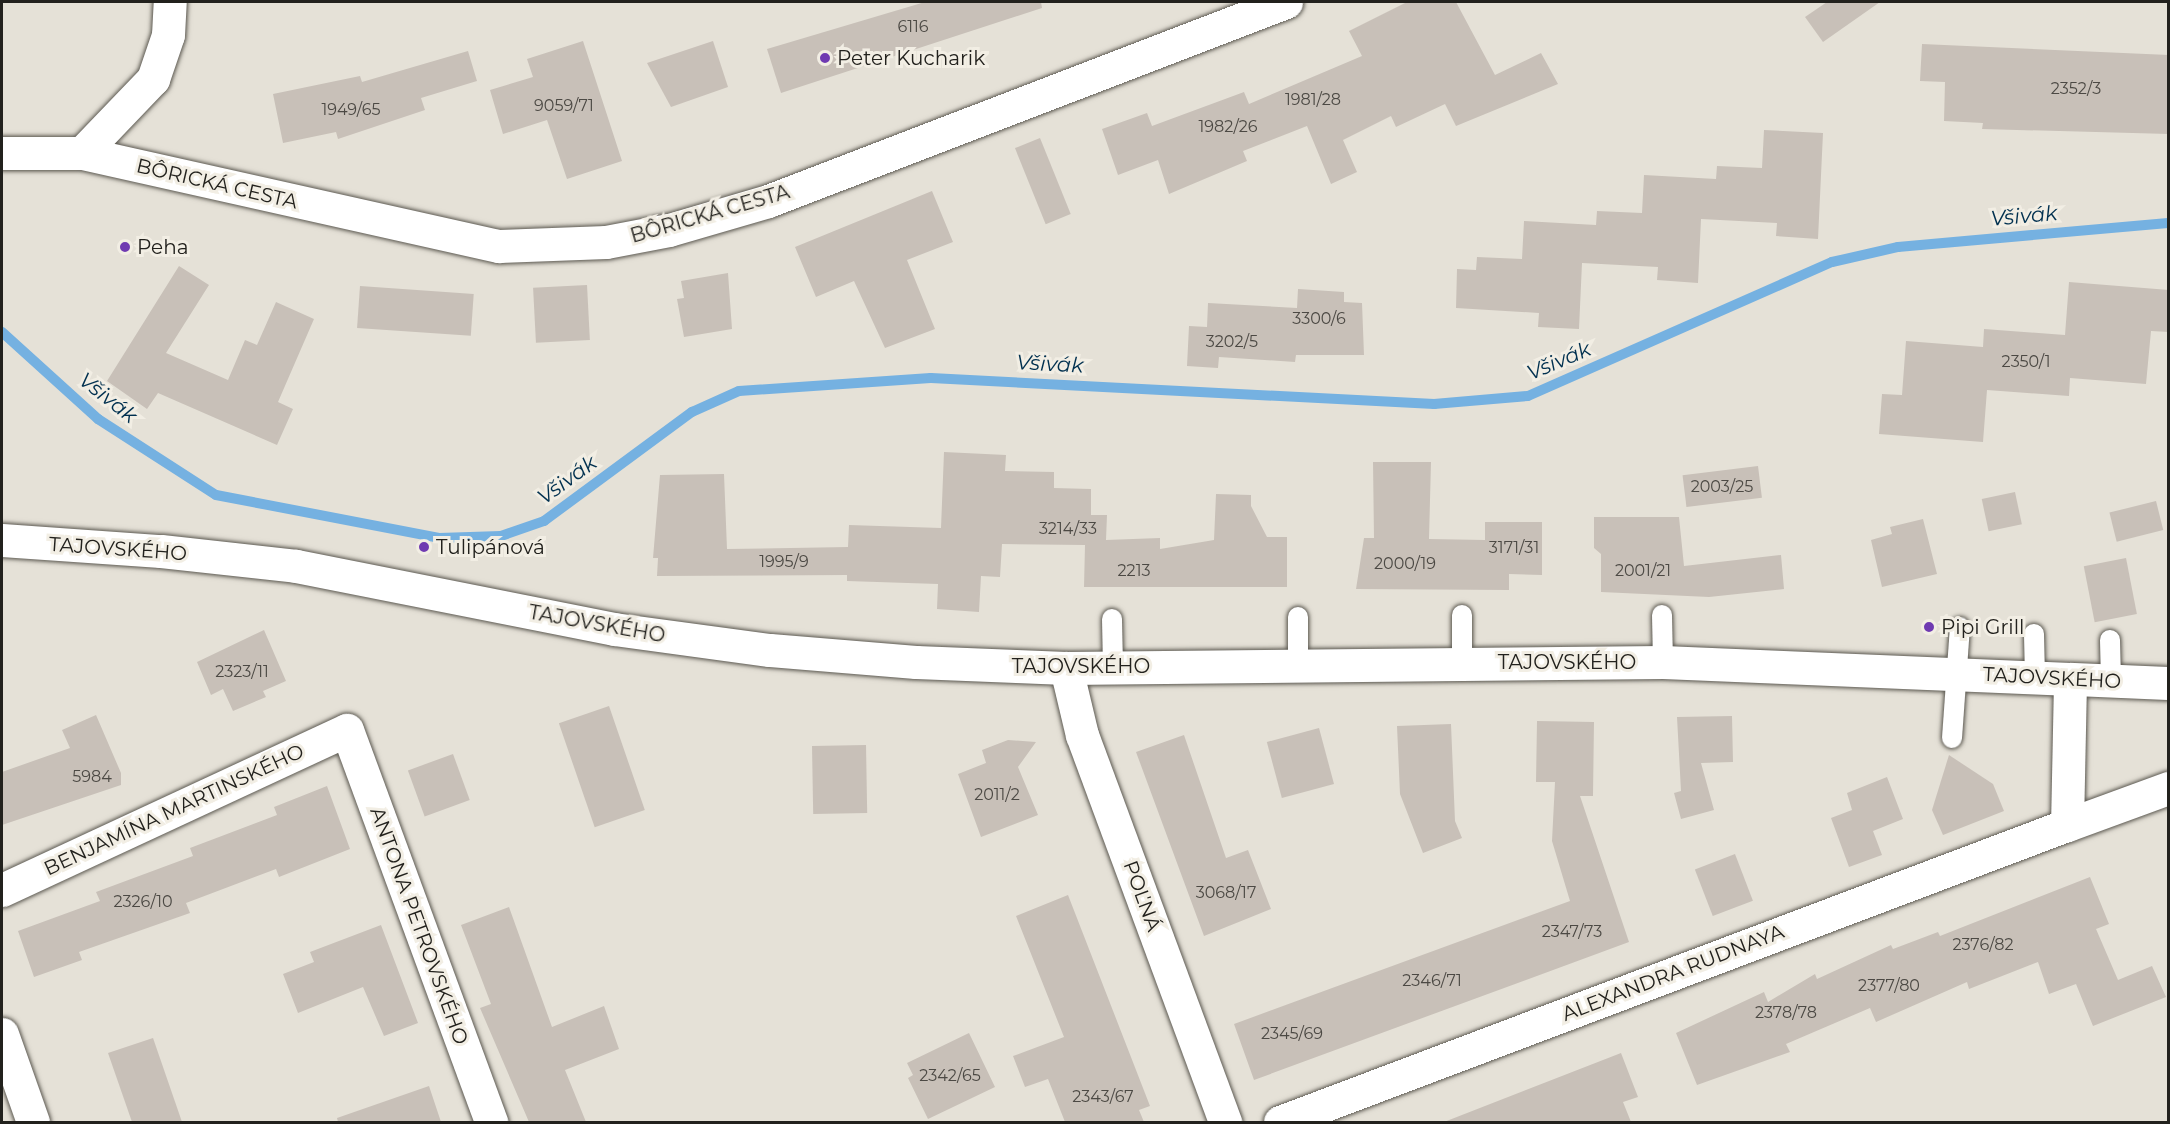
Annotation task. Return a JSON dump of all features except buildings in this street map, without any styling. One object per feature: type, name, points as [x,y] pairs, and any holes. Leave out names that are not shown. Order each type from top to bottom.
[{"type":"street","points":[[82,153],[153,79],[168,35],[170,2]]},
{"type":"street","name":"BÔRICKÁ CESTA","points":[[2,153],[82,153],[499,246],[606,242],[669,230],[768,201],[1286,2]]},
{"type":"street","name":"TAJOVSKÉHO","points":[[2,540],[161,551],[296,566],[614,629],[771,650],[1066,668],[1663,662],[2169,683]]},
{"type":"street","name":"POĽNÁ","points":[[1066,668],[1082,735],[1225,1122]]},
{"type":"street","points":[[2067,825],[2070,679]]},
{"type":"street","name":"BENJAMÍNA MARTINSKÉHO","points":[[2,890],[347,730]]},
{"type":"street","name":"ANTONA PETROVSKÉHO","points":[[347,730],[492,1122]]},
{"type":"street","name":"ALEXANDRA RUDNAYA","points":[[1280,1122],[2169,788]]},
{"type":"street","points":[[2,1034],[33,1122]]},
{"type":"lane","points":[[1462,615],[1462,663]]},
{"type":"lane","points":[[1662,615],[1663,662]]},
{"type":"lane","points":[[1298,617],[1298,664]]},
{"type":"lane","points":[[1112,619],[1113,667]]},
{"type":"lane","points":[[1952,738],[1960,627]]},
{"type":"lane","points":[[2034,634],[2035,677]]},
{"type":"lane","points":[[2110,640],[2111,681]]},
{"type":"waterway","name":"Všivák","points":[[2,332],[98,419],[216,495],[439,538],[501,536],[544,521],[692,412],[739,391],[931,378],[1434,404],[1528,396],[1832,262],[1898,247],[2168,223]]},
{"type":"place","name":"Peter Kucharik","points":[[825,58]]},
{"type":"place","name":"Peha","points":[[125,247]]},
{"type":"place","name":"Tulipánová","points":[[424,547]]},
{"type":"place","name":"Pipi Grill","points":[[1929,627]]}]
